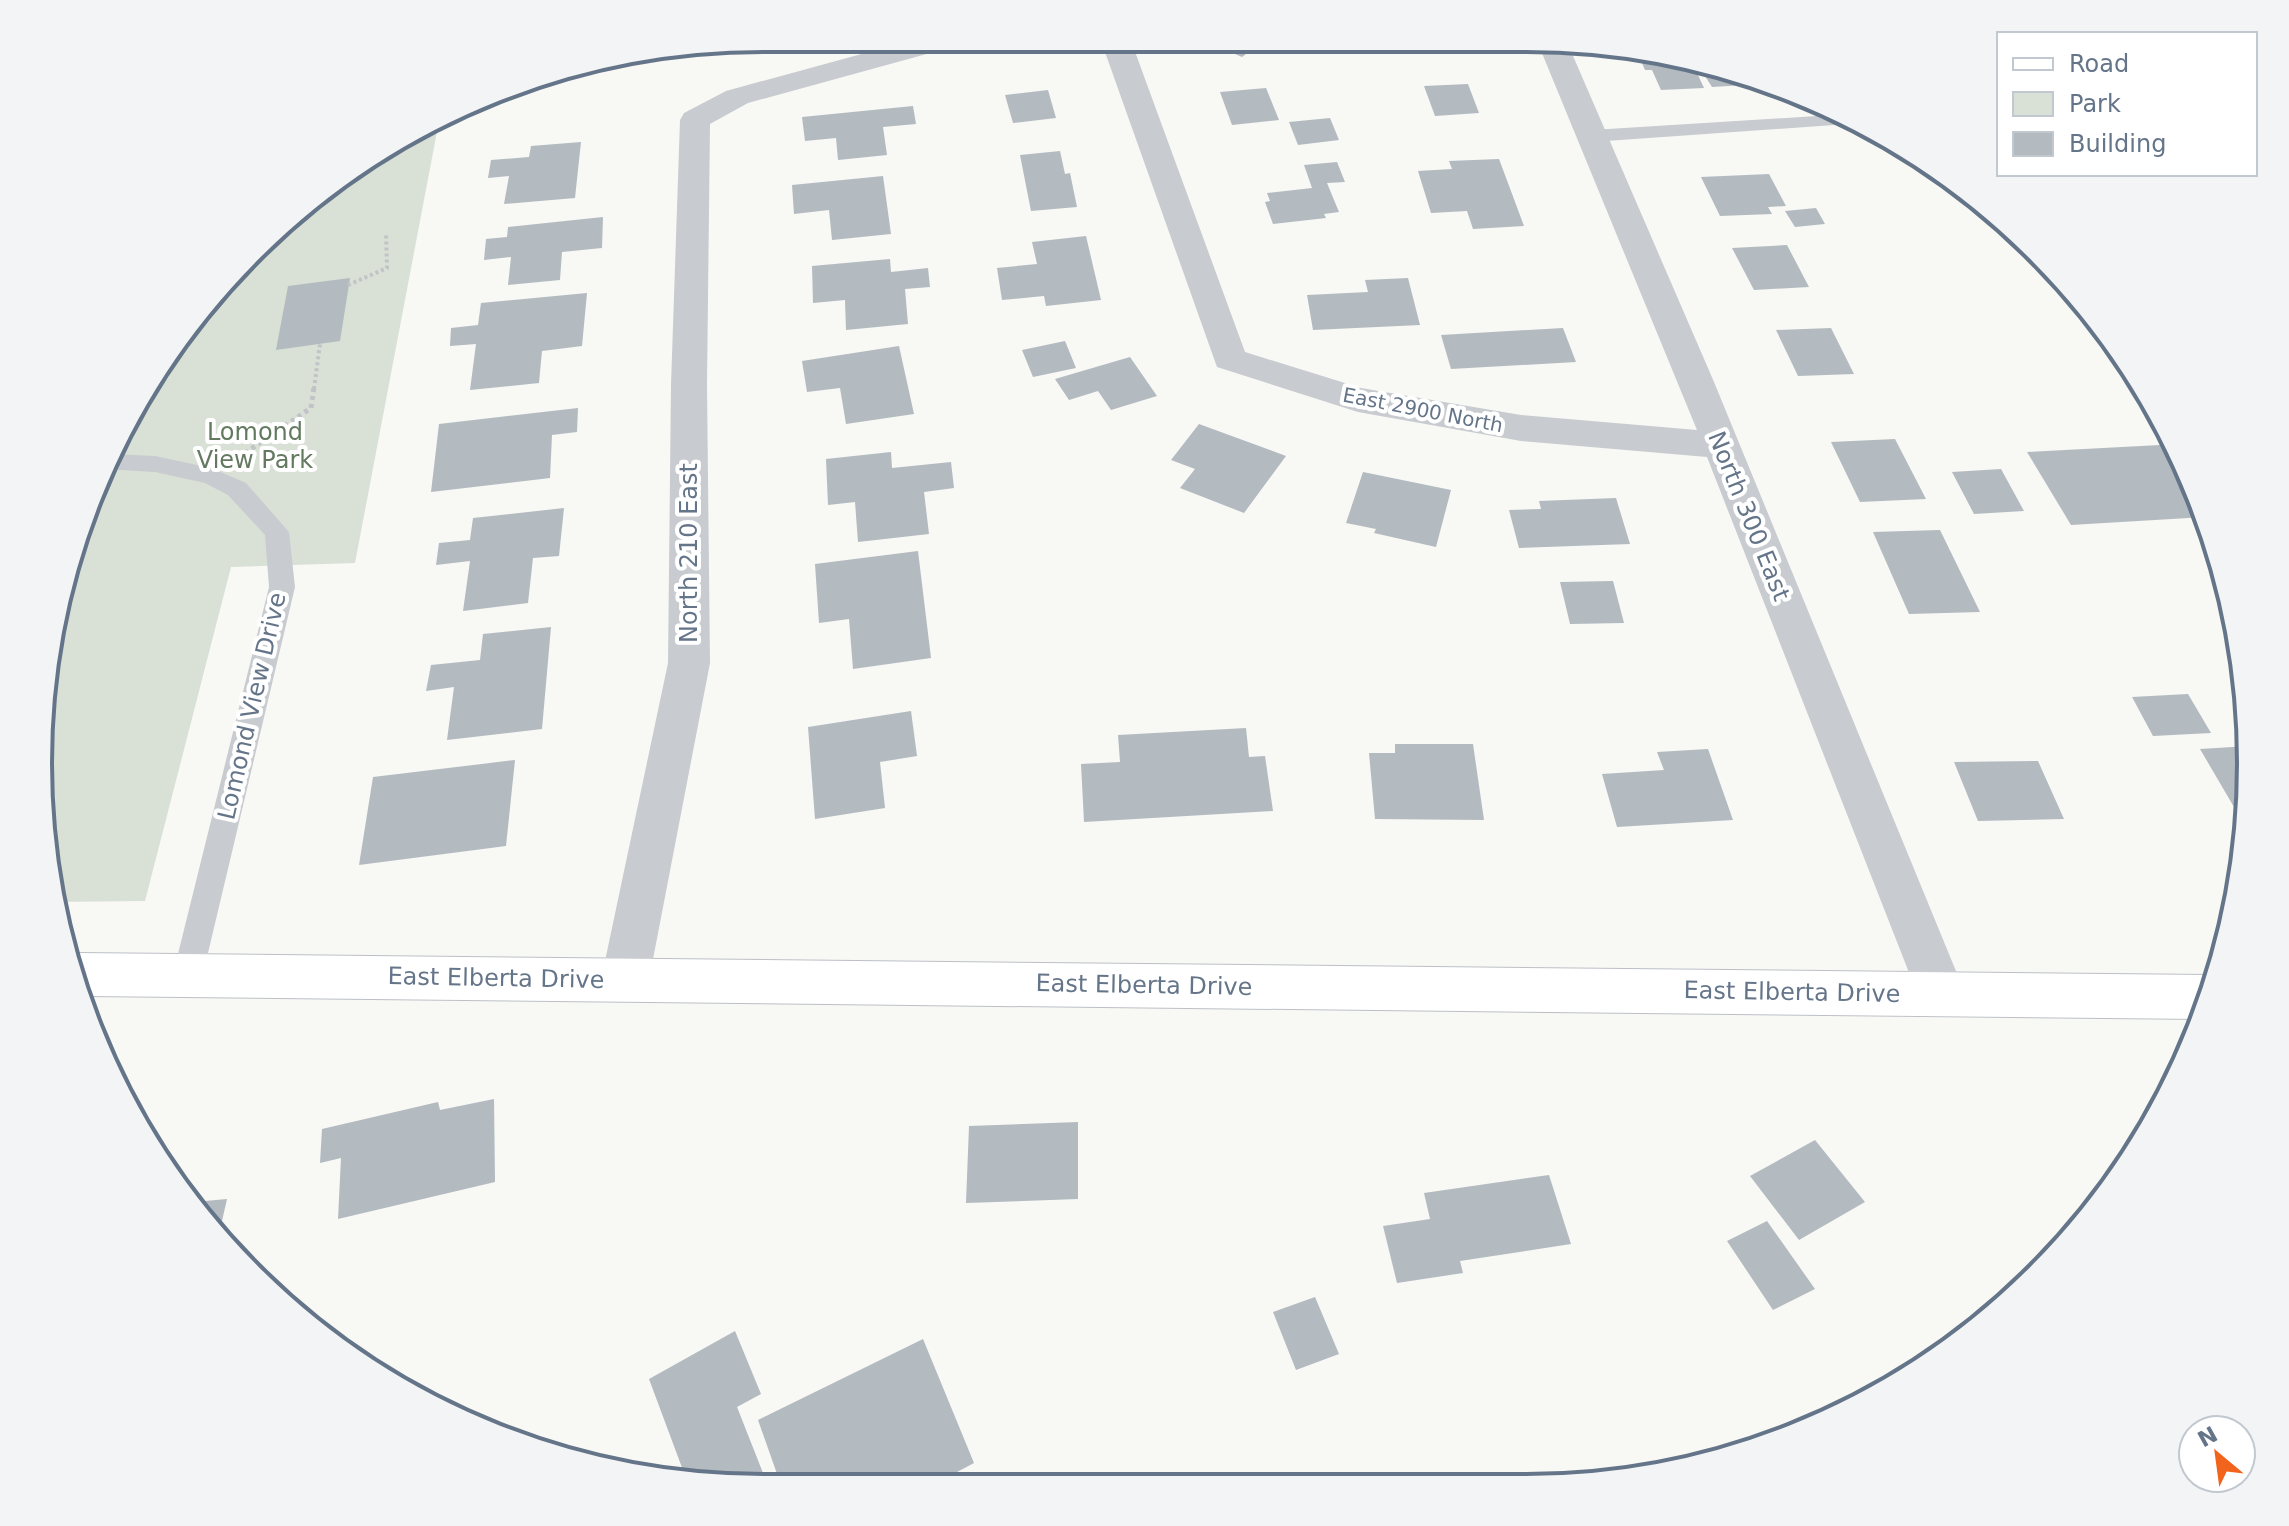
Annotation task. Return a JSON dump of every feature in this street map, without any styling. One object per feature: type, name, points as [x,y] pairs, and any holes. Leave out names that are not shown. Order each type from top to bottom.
[{"type":"main road","name":"East Elberta Drive","points":[[84,974],[2197,997]]},
{"type":"street","name":"North 210 East","points":[[625,980],[689,663],[689,385],[695,120],[737,97],[902,52]]},
{"type":"street","name":"East 2900 North","points":[[1120,52],[1230,359],[1358,400],[1521,428],[1721,445]]},
{"type":"street","name":"North 300 East","points":[[1557,53],[1721,445],[1941,993]]},
{"type":"lane","points":[[1592,136],[1830,121]]},
{"type":"lane","name":"Lomond View Drive","points":[[119,462],[155,464],[211,476],[237,489],[277,532],[282,587],[188,974]]},
{"type":"path","points":[[348,285],[387,268],[386,233]]},
{"type":"path","points":[[211,476],[311,408],[320,344]]},
{"type":"green space","name":"Lomond View Park","points":[[437,131],[355,563],[231,567],[145,901],[66,902],[58,856],[52,763],[58,670],[76,579],[106,491],[147,407],[199,330],[228,294],[294,228],[330,199],[407,147]]},
{"type":"building","points":[[1230,52],[1249,52],[1242,57]]},
{"type":"building","points":[[1642,62],[1697,73],[1704,88],[1661,90],[1652,70],[1645,70]]},
{"type":"building","points":[[1704,75],[1740,85],[1712,87]]},
{"type":"building","points":[[1468,84],[1479,113],[1435,116],[1424,86]]},
{"type":"building","points":[[1266,88],[1279,120],[1232,125],[1220,92]]},
{"type":"building","points":[[1048,90],[1056,118],[1013,123],[1005,95]]},
{"type":"building","points":[[913,106],[916,124],[883,127],[887,155],[838,160],[836,138],[805,141],[802,117]]},
{"type":"building","points":[[1330,118],[1339,140],[1298,145],[1289,122]]},
{"type":"building","points":[[581,142],[575,198],[504,204],[509,176],[488,178],[491,160],[529,157],[531,146]]},
{"type":"building","points":[[1060,151],[1065,174],[1070,173],[1077,207],[1031,211],[1020,155]]},
{"type":"building","points":[[1499,159],[1524,226],[1473,229],[1467,211],[1431,213],[1418,171],[1452,169],[1449,161]]},
{"type":"building","points":[[1337,162],[1345,182],[1327,183],[1339,212],[1324,214],[1326,218],[1273,224],[1265,202],[1270,201],[1267,193],[1312,188],[1304,165]]},
{"type":"building","points":[[1769,174],[1786,206],[1768,207],[1772,214],[1720,216],[1701,177]]},
{"type":"building","points":[[883,176],[891,234],[832,240],[829,210],[794,214],[792,185]]},
{"type":"building","points":[[1816,208],[1825,224],[1795,227],[1785,211]]},
{"type":"building","points":[[603,217],[602,248],[562,252],[560,280],[508,285],[511,257],[484,260],[486,239],[507,237],[508,227]]},
{"type":"building","points":[[1086,236],[1101,300],[1046,306],[1044,296],[1002,300],[997,268],[1037,264],[1032,242]]},
{"type":"building","points":[[1787,245],[1809,287],[1754,290],[1732,248]]},
{"type":"building","points":[[890,259],[891,272],[928,268],[930,287],[905,289],[908,324],[846,330],[845,300],[813,303],[812,266]]},
{"type":"building","points":[[350,278],[340,341],[276,350],[288,286]]},
{"type":"building","points":[[1408,278],[1420,325],[1313,330],[1307,295],[1368,292],[1365,280]]},
{"type":"building","points":[[587,293],[582,346],[542,351],[539,383],[470,390],[476,344],[450,346],[451,328],[478,325],[481,303]]},
{"type":"building","points":[[1563,328],[1576,362],[1451,369],[1441,335]]},
{"type":"building","points":[[1831,328],[1854,374],[1798,376],[1776,330]]},
{"type":"building","points":[[1065,341],[1076,368],[1033,377],[1022,350]]},
{"type":"building","points":[[899,346],[914,414],[846,424],[840,388],[807,392],[802,361]]},
{"type":"building","points":[[1130,357],[1157,396],[1111,410],[1098,391],[1069,400],[1055,379]]},
{"type":"building","points":[[578,408],[577,432],[552,435],[550,478],[431,492],[439,424]]},
{"type":"building","points":[[1199,424],[1286,456],[1244,513],[1180,488],[1195,469],[1171,460]]},
{"type":"building","points":[[1895,439],[1926,499],[1860,502],[1831,442]]},
{"type":"building","points":[[2160,445],[2193,518],[2071,525],[2027,452]]},
{"type":"building","points":[[891,452],[892,468],[951,462],[954,488],[924,492],[929,534],[858,542],[855,502],[828,505],[826,459]]},
{"type":"building","points":[[2001,469],[2024,511],[1974,514],[1952,472]]},
{"type":"building","points":[[1363,472],[1451,490],[1436,547],[1374,533],[1376,529],[1346,523]]},
{"type":"building","points":[[1616,498],[1630,544],[1519,548],[1509,510],[1541,509],[1539,501]]},
{"type":"building","points":[[564,508],[559,556],[533,558],[528,603],[463,611],[470,561],[436,565],[439,543],[470,540],[473,518]]},
{"type":"building","points":[[1940,530],[1980,612],[1909,614],[1873,532]]},
{"type":"building","points":[[918,551],[931,658],[853,669],[849,619],[819,623],[815,564]]},
{"type":"building","points":[[1613,581],[1624,623],[1570,624],[1560,582]]},
{"type":"building","points":[[551,627],[542,729],[447,740],[454,687],[426,691],[431,665],[480,660],[483,634]]},
{"type":"building","points":[[2188,694],[2211,733],[2153,736],[2132,697]]},
{"type":"building","points":[[911,711],[917,756],[880,762],[885,808],[815,819],[808,727]]},
{"type":"building","points":[[1246,728],[1249,757],[1265,756],[1273,811],[1084,822],[1081,764],[1120,762],[1118,735]]},
{"type":"building","points":[[1395,744],[1473,744],[1484,820],[1375,819],[1369,753],[1395,753]]},
{"type":"building","points":[[2236,747],[2235,809],[2200,749]]},
{"type":"building","points":[[1708,749],[1733,820],[1617,827],[1602,774],[1664,770],[1657,752]]},
{"type":"building","points":[[515,760],[506,846],[359,865],[373,777]]},
{"type":"building","points":[[2038,761],[2064,819],[1978,821],[1954,762]]},
{"type":"building","points":[[494,1099],[495,1182],[338,1219],[341,1158],[320,1163],[322,1129],[438,1102],[440,1110]]},
{"type":"building","points":[[1078,1122],[1078,1199],[966,1203],[969,1126]]},
{"type":"building","points":[[1815,1140],[1865,1202],[1799,1240],[1750,1176]]},
{"type":"building","points":[[1549,1175],[1571,1244],[1460,1261],[1463,1273],[1397,1283],[1383,1226],[1430,1219],[1424,1193]]},
{"type":"building","points":[[227,1199],[221,1224],[203,1201]]},
{"type":"building","points":[[1767,1221],[1815,1289],[1773,1310],[1727,1241]]},
{"type":"building","points":[[1315,1297],[1339,1354],[1296,1370],[1273,1312]]},
{"type":"building","points":[[735,1331],[761,1394],[737,1407],[763,1473],[683,1469],[649,1379]]},
{"type":"building","points":[[923,1339],[974,1463],[953,1474],[777,1474],[758,1420]]}]
